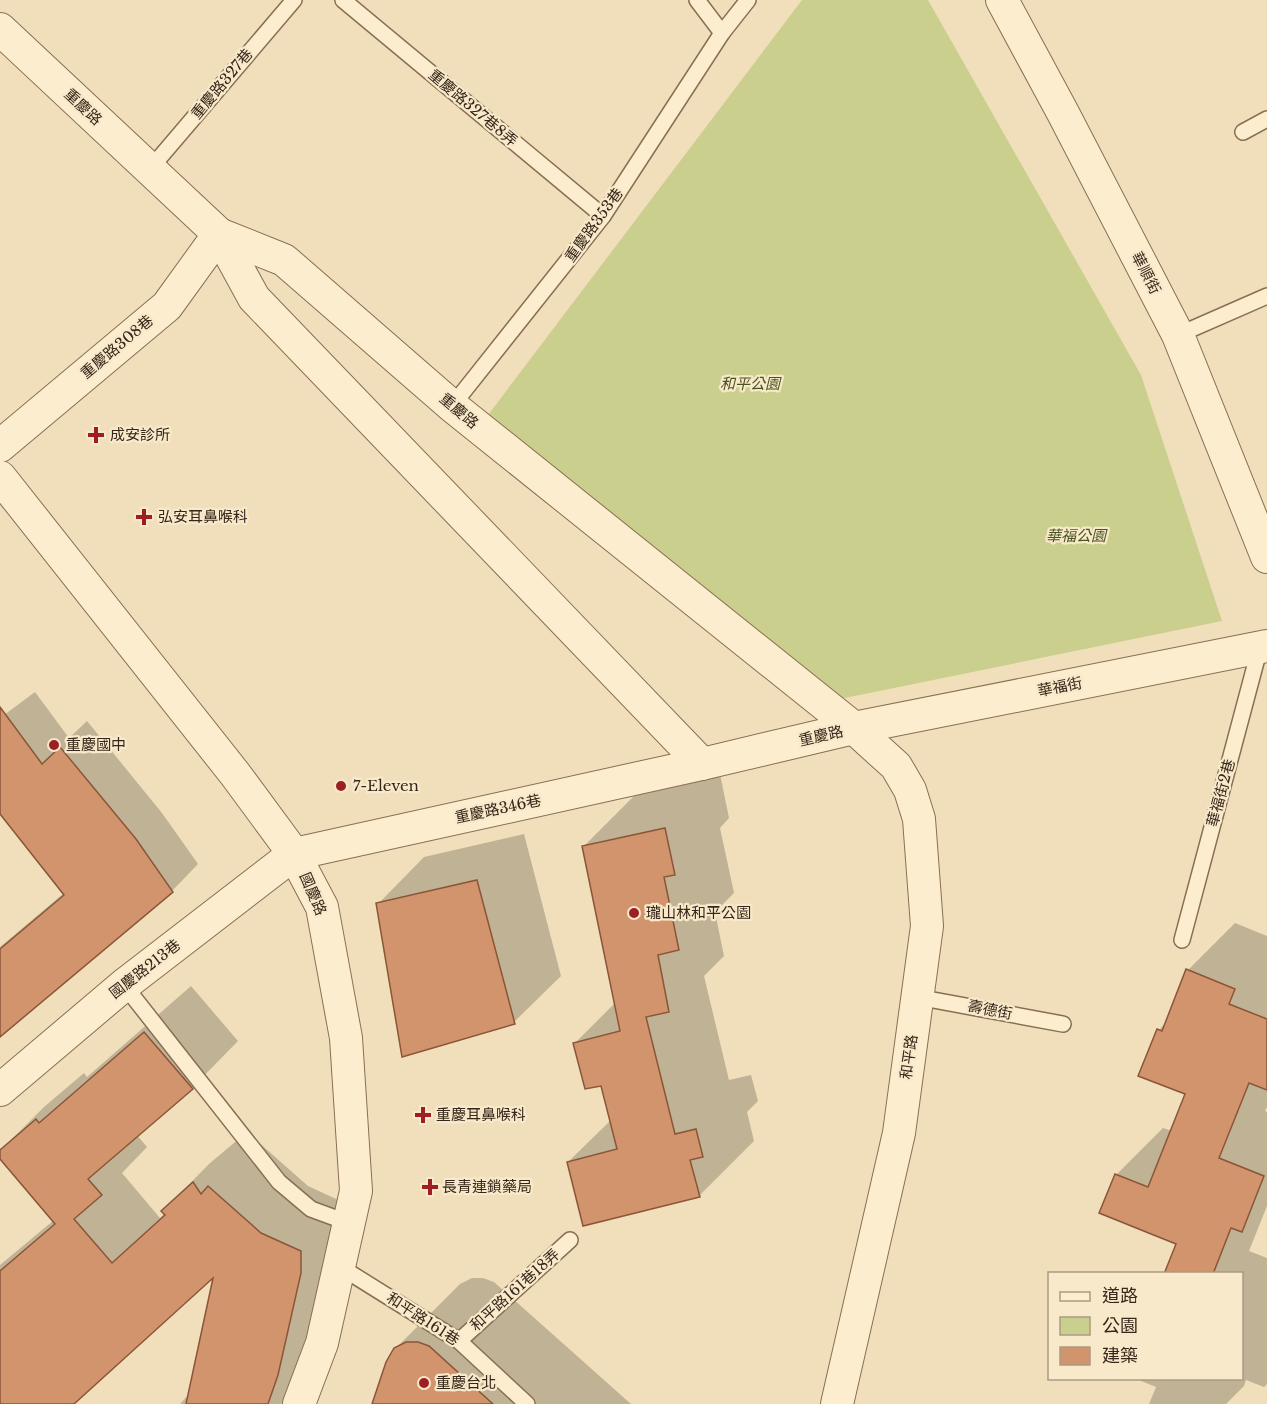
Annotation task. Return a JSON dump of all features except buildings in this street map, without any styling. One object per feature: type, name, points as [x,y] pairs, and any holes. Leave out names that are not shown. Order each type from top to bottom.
[{"type":"street","name":"華順街","points":[[1002,0],[1063,112],[1178,335],[1267,557]]},
{"type":"street","name":"重慶路","points":[[0,28],[219,234],[254,298],[702,764],[854,728]]},
{"type":"street","name":"重慶路","points":[[219,234],[284,260],[452,406],[854,728]]},
{"type":"street","name":"重慶路308巷","points":[[0,446],[167,306],[219,234]]},
{"type":"street","name":"國慶路","points":[[0,477],[227,765],[294,854],[322,907],[346,1038],[356,1191],[322,1343],[299,1404]]},
{"type":"street","name":"華福街","points":[[854,728],[1263,646]]},
{"type":"street","name":"和平路","points":[[837,1404],[899,1133],[927,926],[919,819],[910,790],[896,766],[854,728]]},
{"type":"street","name":"重慶路346巷","points":[[294,854],[702,764]]},
{"type":"street","name":"國慶路213巷","points":[[0,1090],[124,985],[294,854]]},
{"type":"lane","name":"重慶路327巷","points":[[150,169],[294,0]]},
{"type":"lane","name":"重慶路327巷8弄","points":[[343,0],[603,216]]},
{"type":"lane","points":[[697,0],[722,33]]},
{"type":"lane","name":"重慶路353巷","points":[[452,406],[603,216],[722,33],[748,0]]},
{"type":"lane","points":[[1243,132],[1267,119]]},
{"type":"lane","points":[[1178,335],[1267,296]]},
{"type":"lane","name":"華福街2巷","points":[[1182,940],[1263,646]]},
{"type":"lane","points":[[124,985],[279,1182],[311,1209],[350,1223]]},
{"type":"lane","name":"壽德街","points":[[917,997],[1063,1024]]},
{"type":"lane","name":"和平路161巷18弄","points":[[459,1341],[570,1240]]},
{"type":"lane","name":"和平路161巷","points":[[339,1266],[459,1341],[527,1404]]},
{"type":"green space","name":"和平公園","points":[[802,0],[928,0],[1141,375],[1222,621],[840,699],[488,415]]},
{"type":"place","name":"成安診所","points":[[96,435]]},
{"type":"place","name":"弘安耳鼻喉科","points":[[144,517]]},
{"type":"place","name":"重慶國中","points":[[54,745]]},
{"type":"place","name":"7-Eleven","points":[[341,786]]},
{"type":"place","name":"瓏山林和平公園","points":[[634,913]]},
{"type":"place","name":"重慶耳鼻喉科","points":[[423,1115]]},
{"type":"place","name":"長青連鎖藥局","points":[[430,1187]]},
{"type":"place","name":"重慶台北","points":[[424,1383]]},
{"type":"park label","name":"華福公園","points":[[1076,536]]}]
